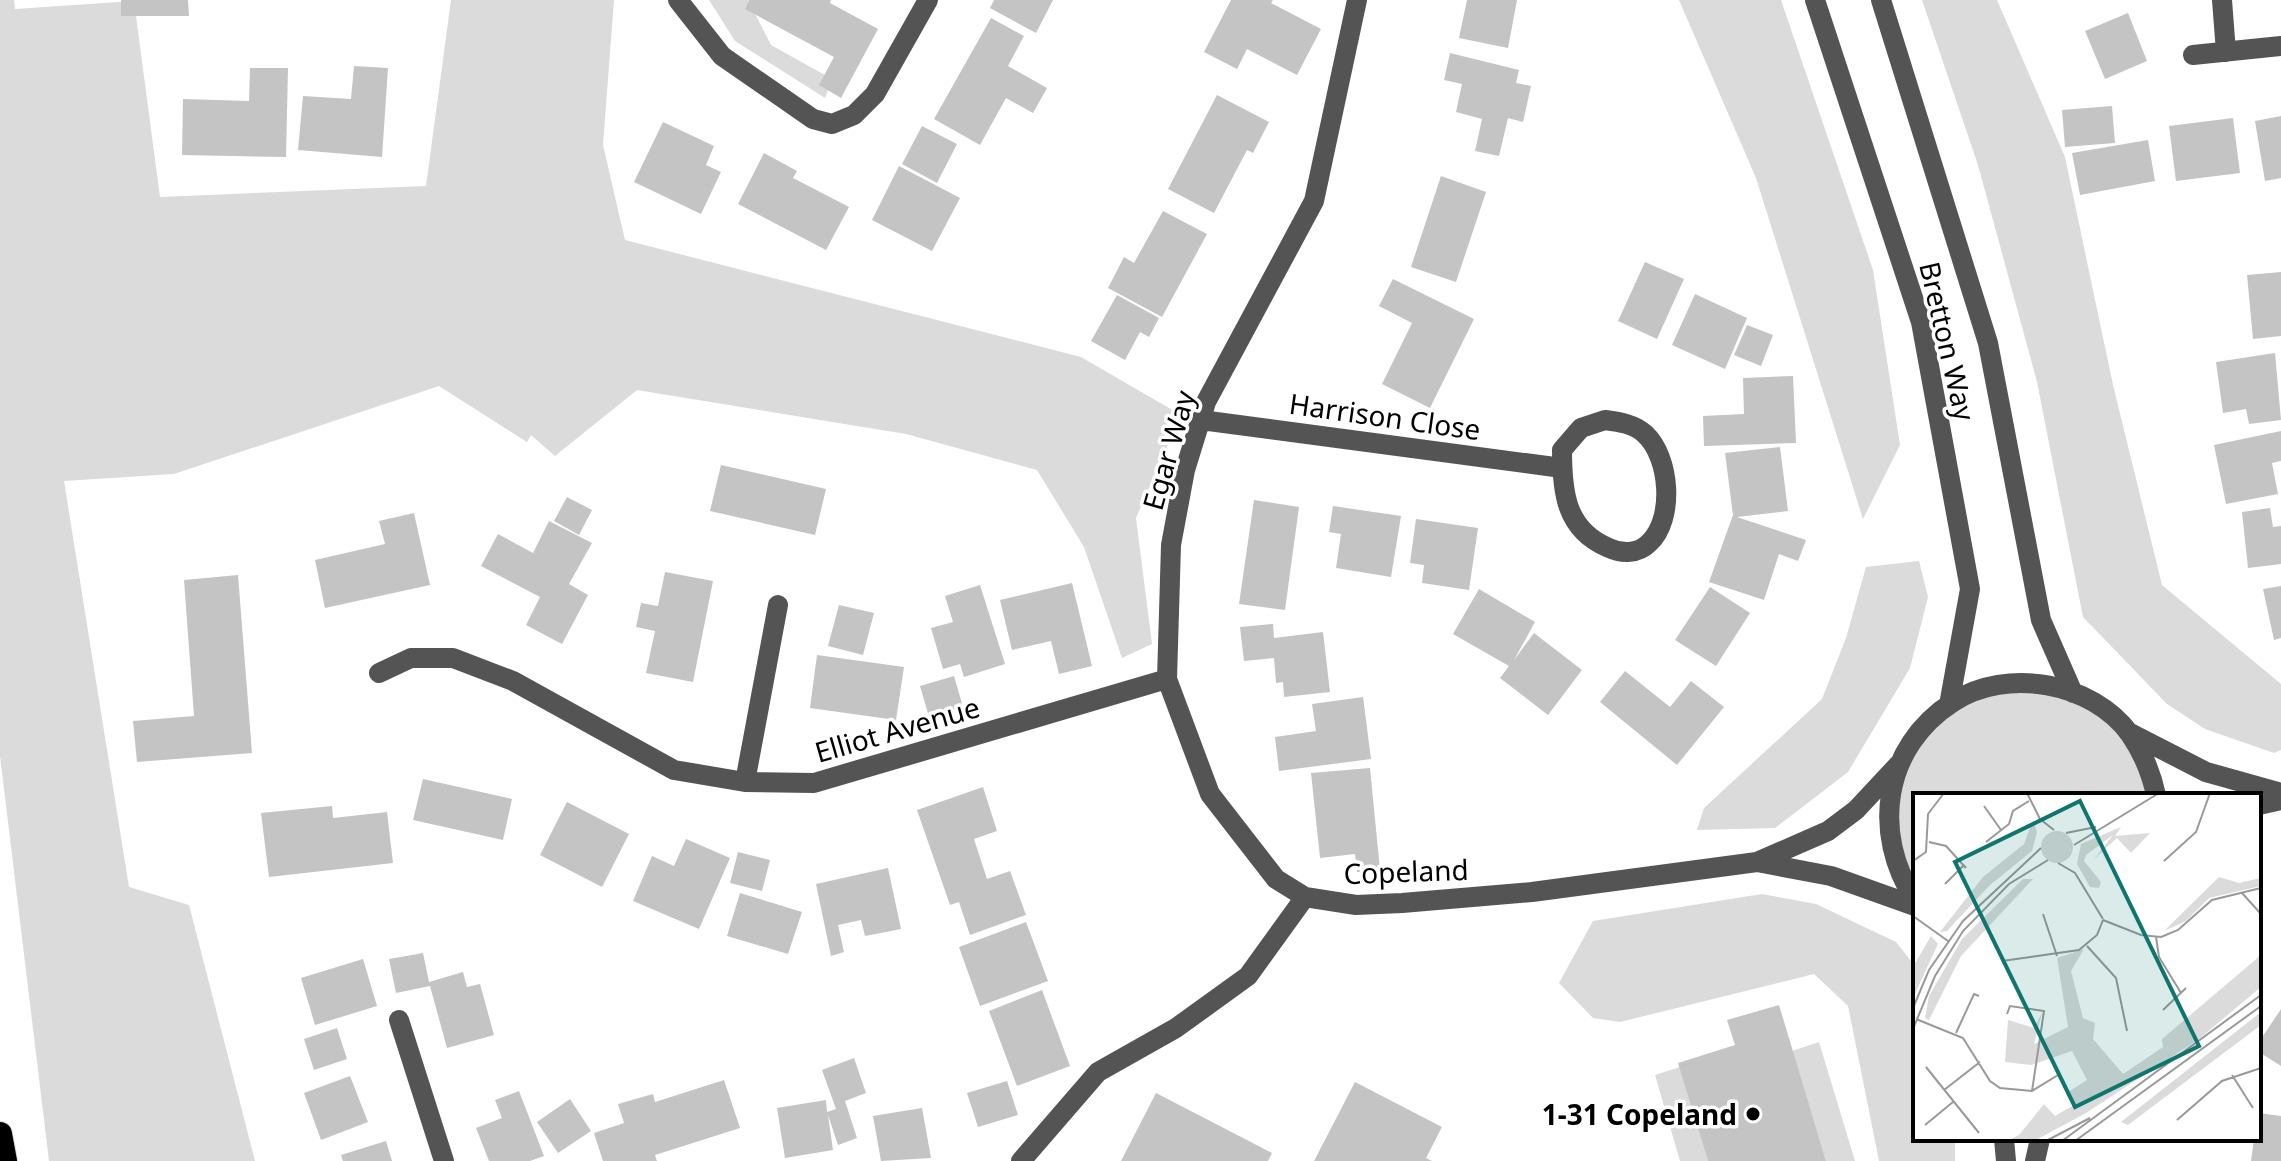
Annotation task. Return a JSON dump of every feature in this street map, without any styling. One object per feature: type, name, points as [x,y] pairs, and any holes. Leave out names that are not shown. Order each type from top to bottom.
[{"type":"highway","points":[[0,1134],[5,1161]]},
{"type":"street","points":[[678,0],[722,56],[813,119],[832,124],[854,115],[875,94],[928,0]]},
{"type":"street","name":"Egar Way","points":[[1305,897],[1276,879],[1210,794],[1167,679],[1171,545],[1185,470],[1206,402],[1314,201],[1357,0]]},
{"type":"street","name":"Bretton Way","points":[[1815,0],[1921,322],[1970,589],[1949,705]]},
{"type":"street","name":"Bretton Way","points":[[1881,0],[1988,343],[2041,620],[2073,693]]},
{"type":"street","points":[[2222,0],[2226,52]]},
{"type":"street","points":[[2193,55],[2281,46]]},
{"type":"street","name":"Harrison Close","points":[[1201,420],[1562,468]]},
{"type":"street","points":[[1605,420],[1626,422],[1646,434],[1658,453],[1665,477],[1666,503],[1656,534],[1647,545],[1631,552],[1598,543],[1578,528],[1570,514],[1562,490],[1562,468],[1562,450],[1581,428],[1605,420]]},
{"type":"street","points":[[745,782],[778,605]]},
{"type":"street","name":"Elliot Avenue","points":[[379,673],[411,658],[453,658],[513,681],[674,770],[745,782],[814,783],[1167,679]]},
{"type":"street","points":[[1913,897],[1900,876],[1889,840],[1889,802],[1899,764],[1924,726],[1949,705],[1988,687],[2027,682],[2073,693],[2099,705],[2128,732],[2149,766],[2156,793]]},
{"type":"street","points":[[2128,732],[2206,772],[2281,793]]},
{"type":"street","name":"Copeland","points":[[1021,1161],[1098,1072],[1176,1028],[1248,976],[1305,897],[1356,905],[1402,903],[1532,892],[1757,862],[1828,831],[1856,810],[1899,764]]},
{"type":"street","points":[[2261,805],[2281,800]]},
{"type":"street","name":"Copeland","points":[[1757,862],[1855,883],[1913,905]]},
{"type":"street","points":[[399,1020],[444,1161]]},
{"type":"street","points":[[2004,1141],[2006,1161]]},
{"type":"street","points":[[2035,1161],[2040,1141]]},
{"type":"shaded area","points":[[0,0],[14,0],[15,9],[134,1],[160,197],[426,186],[451,0],[614,0],[603,145],[625,240],[1081,357],[1181,415],[1136,518],[1152,644],[1122,658],[1084,547],[1037,470],[906,434],[637,390],[555,456],[531,435],[527,442],[439,386],[174,474],[64,481],[129,887],[189,905],[255,1161],[49,1161],[0,756]]},
{"type":"shaded area","points":[[709,0],[748,0],[771,45],[832,79],[825,98],[735,41]]},
{"type":"shaded area","points":[[1679,0],[1781,0],[1873,270],[1900,445],[1863,519],[1756,178]]},
{"type":"shaded area","points":[[1922,0],[1997,0],[2065,157],[2113,385],[2162,585],[2281,684],[2281,750],[2274,753],[2205,729],[2167,704],[2083,617],[2037,382],[1978,165]]},
{"type":"shaded area","points":[[1919,561],[1928,597],[1910,668],[1848,772],[1775,828],[1697,830],[1704,808],[1822,699],[1846,638],[1866,567]]},
{"type":"shaded area","points":[[1988,687],[2064,689],[2128,732],[2155,793],[1913,793],[1913,892],[1889,802],[1924,726]]},
{"type":"shaded area","points":[[1762,894],[1816,904],[1896,942],[1913,963],[1913,1141],[1955,1141],[1955,1161],[1879,1161],[1848,1006],[1814,974],[1620,1022],[1593,1018],[1559,983],[1593,921]]},
{"type":"shaded area","points":[[1819,1042],[1855,1161],[1826,1161],[1792,1051]]},
{"type":"shaded area","points":[[1680,1067],[1708,1161],[1680,1161],[1655,1075]]},
{"type":"building","points":[[121,0],[188,0],[189,16],[121,16]]},
{"type":"building","points":[[749,0],[831,0],[830,3],[878,29],[841,98],[819,85],[834,57],[745,9]]},
{"type":"building","points":[[994,0],[1053,0],[1036,33],[990,8]]},
{"type":"building","points":[[1231,0],[1273,0],[1271,3],[1321,29],[1297,75],[1247,49],[1237,69],[1204,52]]},
{"type":"building","points":[[1467,0],[1517,0],[1508,48],[1459,38]]},
{"type":"building","points":[[2128,13],[2147,61],[2105,79],[2085,31]]},
{"type":"building","points":[[991,18],[1024,36],[1008,66],[1047,88],[1033,113],[1006,98],[980,145],[934,119]]},
{"type":"building","points":[[1450,53],[1519,70],[1516,83],[1531,86],[1523,122],[1508,118],[1499,156],[1475,151],[1482,119],[1456,112],[1462,84],[1444,80]]},
{"type":"building","points":[[354,66],[388,68],[382,157],[298,150],[303,96],[351,99]]},
{"type":"building","points":[[250,68],[288,68],[286,157],[182,155],[183,99],[249,101]]},
{"type":"building","points":[[1217,95],[1269,122],[1253,153],[1247,150],[1214,213],[1168,189]]},
{"type":"building","points":[[2112,106],[2115,143],[2065,147],[2062,110]]},
{"type":"building","points":[[2281,116],[2281,178],[2265,181],[2255,121]]},
{"type":"building","points":[[2233,118],[2240,173],[2176,181],[2169,126]]},
{"type":"building","points":[[663,122],[714,146],[706,165],[721,172],[701,214],[634,182]]},
{"type":"building","points":[[922,126],[957,144],[937,183],[902,164]]},
{"type":"building","points":[[2148,140],[2155,181],[2080,195],[2072,153]]},
{"type":"building","points":[[764,153],[797,171],[793,178],[849,207],[826,250],[738,204]]},
{"type":"building","points":[[899,166],[960,198],[932,251],[872,220]]},
{"type":"building","points":[[1441,176],[1486,192],[1456,282],[1411,267]]},
{"type":"building","points":[[1163,211],[1207,234],[1162,317],[1108,288],[1124,257],[1134,263]]},
{"type":"building","points":[[1645,262],[1684,279],[1657,339],[1618,321]]},
{"type":"building","points":[[2281,272],[2281,336],[2253,339],[2247,275]]},
{"type":"building","points":[[1393,279],[1474,319],[1430,408],[1382,384],[1412,323],[1379,306]]},
{"type":"building","points":[[1695,294],[1747,318],[1725,369],[1672,345]]},
{"type":"building","points":[[1117,295],[1159,318],[1149,337],[1140,332],[1125,360],[1091,341]]},
{"type":"building","points":[[1747,325],[1773,335],[1761,366],[1734,355]]},
{"type":"building","points":[[2275,353],[2281,420],[2249,424],[2246,409],[2223,413],[2216,362]]},
{"type":"building","points":[[1793,376],[1796,443],[1704,446],[1703,416],[1744,414],[1743,378]]},
{"type":"building","points":[[2281,431],[2281,461],[2272,463],[2278,494],[2226,504],[2214,445]]},
{"type":"building","points":[[1780,447],[1788,511],[1737,517],[1806,540],[1798,561],[1779,554],[1764,600],[1709,582],[1733,515],[1725,453]]},
{"type":"building","points":[[721,465],[826,489],[815,535],[710,511]]},
{"type":"building","points":[[567,497],[592,510],[579,535],[554,521]]},
{"type":"building","points":[[1254,500],[1299,507],[1285,610],[1239,604]]},
{"type":"building","points":[[1333,506],[1401,516],[1391,577],[1336,568],[1341,534],[1329,532]]},
{"type":"building","points":[[2270,508],[2273,527],[2281,526],[2281,564],[2248,568],[2242,512]]},
{"type":"building","points":[[414,513],[430,585],[325,608],[315,560],[385,544],[379,521]]},
{"type":"building","points":[[1416,519],[1478,528],[1469,590],[1422,583],[1424,565],[1410,563]]},
{"type":"building","points":[[549,521],[592,543],[569,584],[588,595],[562,644],[526,625],[540,597],[481,566],[498,534],[533,553]]},
{"type":"building","points":[[665,572],[713,581],[693,682],[646,673],[655,631],[636,627],[641,603],[658,606]]},
{"type":"building","points":[[238,575],[252,753],[137,762],[133,721],[194,716],[184,580]]},
{"type":"building","points":[[1072,583],[1092,666],[1059,674],[1051,641],[1012,650],[1000,600]]},
{"type":"building","points":[[980,585],[1005,664],[964,677],[960,664],[943,669],[931,628],[953,622],[945,596]]},
{"type":"building","points":[[2281,586],[2281,638],[2274,640],[2263,589]]},
{"type":"building","points":[[1710,587],[1750,613],[1716,666],[1675,640]]},
{"type":"building","points":[[1479,589],[1535,622],[1514,660],[1534,633],[1582,670],[1548,715],[1500,678],[1509,666],[1453,634]]},
{"type":"building","points":[[839,605],[874,613],[863,655],[828,646]]},
{"type":"building","points":[[1273,624],[1274,638],[1323,632],[1330,692],[1284,697],[1283,682],[1276,683],[1274,658],[1244,661],[1240,627]]},
{"type":"building","points":[[817,655],[904,667],[896,720],[810,708]]},
{"type":"building","points":[[1625,671],[1670,707],[1691,681],[1724,707],[1677,765],[1600,702]]},
{"type":"building","points":[[954,676],[963,707],[929,717],[920,686]]},
{"type":"building","points":[[1363,697],[1371,759],[1279,771],[1275,737],[1316,731],[1312,704]]},
{"type":"building","points":[[1370,768],[1380,870],[1357,872],[1355,854],[1320,858],[1311,773]]},
{"type":"building","points":[[423,779],[512,799],[503,840],[413,820]]},
{"type":"building","points":[[983,787],[997,831],[974,839],[987,879],[1010,871],[1026,915],[970,935],[959,902],[950,905],[917,810]]},
{"type":"building","points":[[567,802],[629,834],[602,887],[540,855]]},
{"type":"building","points":[[332,806],[333,818],[387,812],[393,863],[269,877],[261,813]]},
{"type":"building","points":[[686,839],[730,858],[699,929],[633,901],[652,856],[674,866]]},
{"type":"building","points":[[738,852],[770,860],[762,891],[730,883]]},
{"type":"building","points":[[888,868],[901,929],[865,936],[861,920],[838,925],[844,952],[831,956],[816,884]]},
{"type":"building","points":[[740,893],[802,912],[788,954],[727,936]]},
{"type":"building","points":[[1026,922],[1048,981],[980,1006],[959,947]]},
{"type":"building","points":[[423,953],[429,982],[463,972],[467,987],[480,984],[494,1035],[447,1048],[430,986],[396,993],[389,959]]},
{"type":"building","points":[[363,959],[377,1006],[315,1025],[301,978]]},
{"type":"building","points":[[1042,990],[1070,1066],[1017,1086],[989,1011]]},
{"type":"building","name":"1-31 Copeland","points":[[1779,1005],[1826,1161],[1708,1161],[1678,1063],[1735,1045],[1727,1020]]},
{"type":"building","points":[[2281,1009],[2281,1066],[2261,1053],[2261,1039]]},
{"type":"building","points":[[337,1028],[347,1059],[314,1070],[304,1039]]},
{"type":"building","points":[[854,1058],[866,1093],[845,1101],[857,1138],[838,1145],[828,1115],[833,1150],[785,1158],[777,1108],[826,1100],[827,1112],[836,1109],[822,1070]]},
{"type":"building","points":[[350,1076],[368,1122],[321,1140],[304,1093]]},
{"type":"building","points":[[724,1080],[740,1128],[655,1155],[657,1161],[603,1161],[594,1133],[624,1123],[618,1104],[653,1094],[655,1102]]},
{"type":"building","points":[[1007,1081],[1018,1115],[978,1127],[967,1093]]},
{"type":"building","points":[[1355,1082],[1442,1127],[1426,1158],[1432,1161],[1314,1161]]},
{"type":"building","points":[[519,1091],[544,1156],[530,1161],[489,1161],[476,1128],[502,1118],[495,1100]]},
{"type":"building","points":[[1156,1093],[1272,1153],[1268,1161],[1121,1161]]},
{"type":"building","points":[[570,1099],[591,1131],[558,1153],[537,1122]]},
{"type":"building","points":[[922,1108],[931,1158],[881,1161],[873,1116]]},
{"type":"building","points":[[2261,1113],[2281,1116],[2281,1161],[2251,1161],[2254,1141],[2261,1141]]},
{"type":"building","points":[[386,1141],[392,1161],[343,1161],[341,1155]]},
{"type":"place","name":"1-31 Copeland","points":[[1753,1114]]}]
